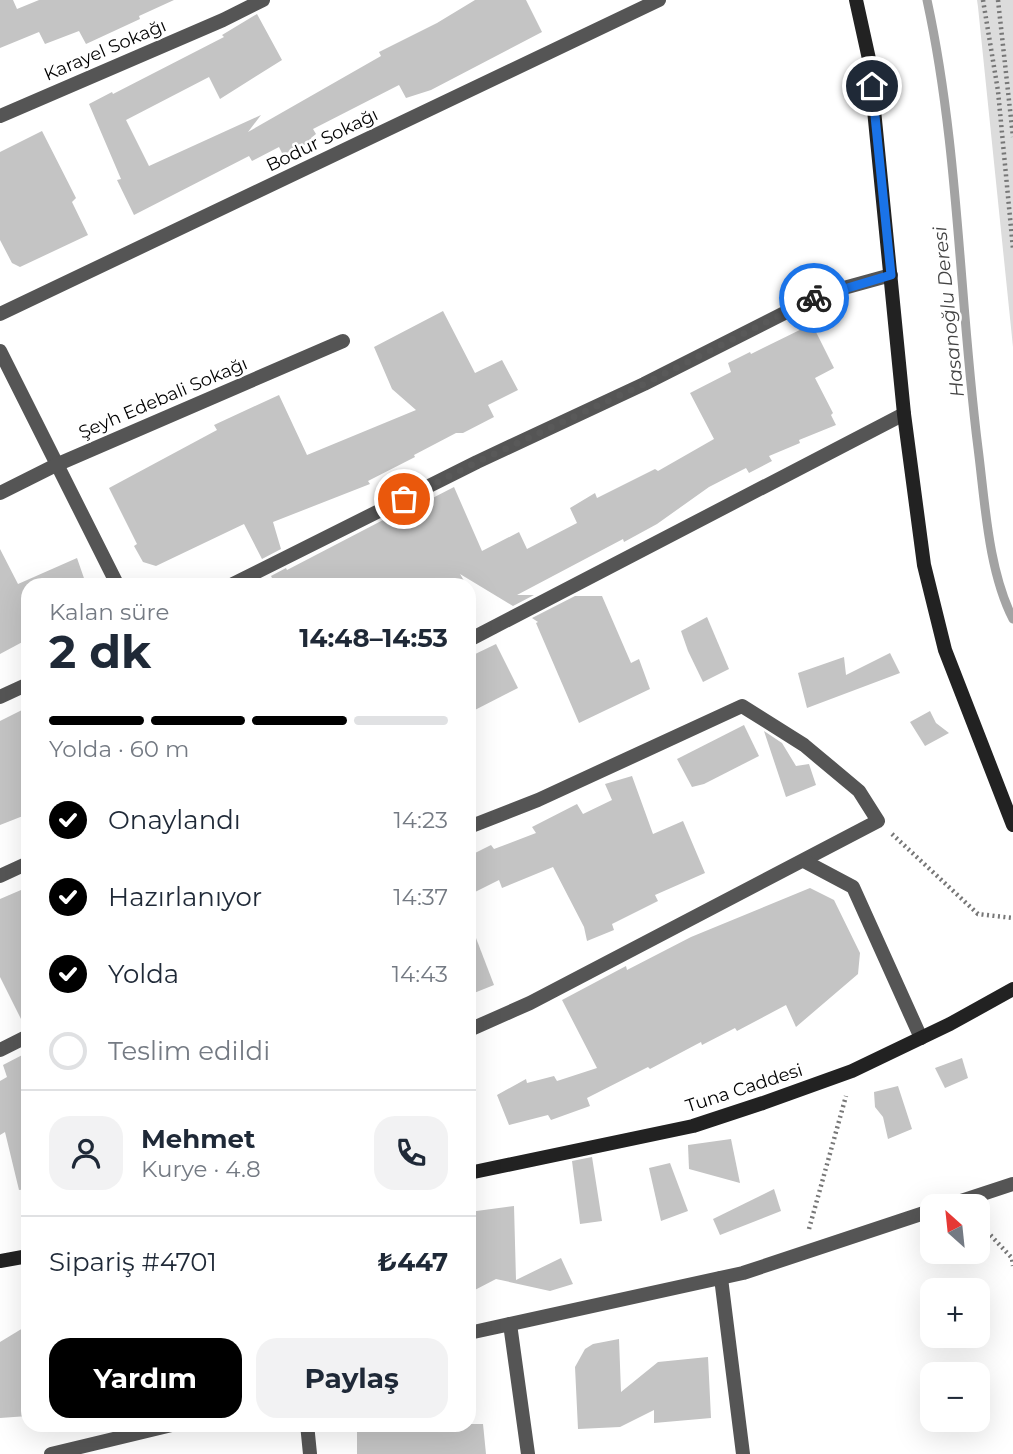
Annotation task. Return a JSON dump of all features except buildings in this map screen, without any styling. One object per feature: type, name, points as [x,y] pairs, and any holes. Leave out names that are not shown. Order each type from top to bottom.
[{"type":"street","name":"Karayel Sokağı","points":[[0,116],[210,26],[263,0]]},
{"type":"street","name":"Bodur Sokağı","points":[[0,314],[659,0]]},
{"type":"street","points":[[856,0],[869,59],[904,414],[924,565],[945,650],[1013,825]]},
{"type":"street","points":[[245,578],[477,462],[644,384],[822,294],[891,275]]},
{"type":"street","name":"Şeyh Edebali Sokağı","points":[[0,493],[55,465],[342,341]]},
{"type":"street","points":[[0,351],[114,578]]},
{"type":"street","points":[[476,636],[904,414]]},
{"type":"street","points":[[0,697],[21,687]]},
{"type":"street","points":[[476,824],[538,800],[742,706],[804,745],[859,791],[878,821],[530,1003],[476,1027]]},
{"type":"street","points":[[804,861],[853,887],[921,1038]]},
{"type":"street","points":[[0,876],[21,866]]},
{"type":"street","name":"Tuna Caddesi","points":[[476,1172],[693,1126],[852,1071],[1013,989]]},
{"type":"street","points":[[0,1050],[21,1040]]},
{"type":"street","points":[[980,1194],[1013,1184]]},
{"type":"street","points":[[476,1332],[720,1278],[920,1214]]},
{"type":"street","points":[[720,1278],[743,1454]]},
{"type":"street","points":[[510,1324],[528,1454]]},
{"type":"street","points":[[51,1454],[144,1432]]},
{"type":"street","points":[[308,1432],[310,1454]]},
{"type":"street","points":[[116,1439],[116,1454]]},
{"type":"path","points":[[983,0],[998,91],[1013,249]]},
{"type":"path","points":[[998,0],[1013,137]]},
{"type":"path","points":[[878,821],[978,915],[1013,918]]},
{"type":"path","points":[[802,1254],[852,1071]]},
{"type":"path","points":[[990,1235],[1012,1258],[1013,1266]]},
{"type":"shaded area","points":[[977,0],[1013,0],[1013,347],[978,7]]},
{"type":"waterway","name":"Hasanoğlu Deresi","points":[[927,0],[946,111],[986,513],[998,579],[1013,619]]},
{"type":"way so far","points":[[404,499],[644,384],[814,298]]},
{"type":"route","points":[[814,298],[891,275],[872,86]]}]
